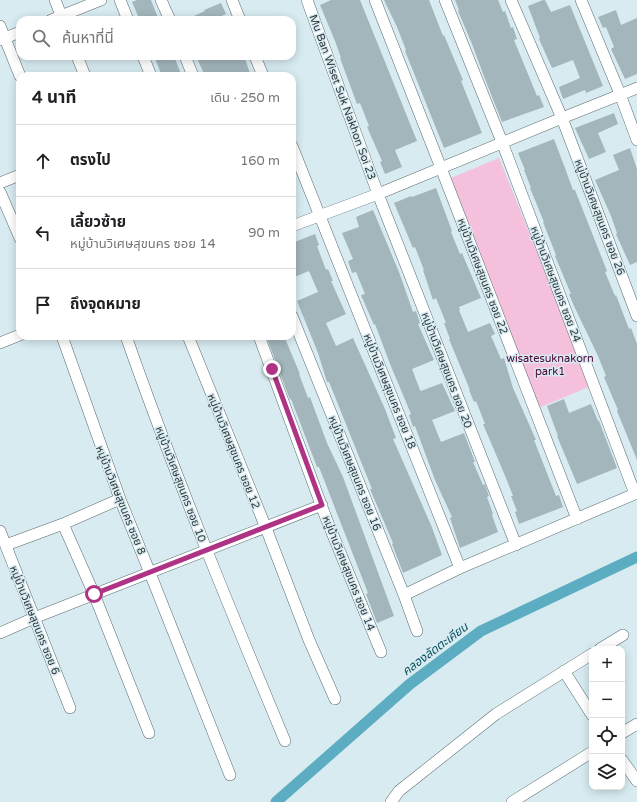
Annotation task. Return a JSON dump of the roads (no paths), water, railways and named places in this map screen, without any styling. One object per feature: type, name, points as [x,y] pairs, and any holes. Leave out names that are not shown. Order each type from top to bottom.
[{"type":"street","points":[[55,0],[58,16]]},
{"type":"street","points":[[66,16],[102,0]]},
{"type":"street","points":[[120,0],[126,16]]},
{"type":"street","points":[[162,0],[168,16]]},
{"type":"street","points":[[232,0],[238,16]]},
{"type":"street","name":"Mu Ban Wiset Suk Nakhon Soi 23","points":[[307,0],[378,194]]},
{"type":"street","name":"หมู่บ้านวิเศษสุขนคร ซอย 22","points":[[374,0],[442,168],[577,519]]},
{"type":"street","name":"หมู่บ้านวิเศษสุขนคร ซอย 24","points":[[445,0],[502,142],[636,494]]},
{"type":"street","name":"หมู่บ้านวิเศษสุขนคร ซอย 26","points":[[511,0],[562,118],[637,316]]},
{"type":"street","points":[[581,0],[620,94],[637,140]]},
{"type":"street","points":[[0,26],[2,39],[18,72]]},
{"type":"street","points":[[2,39],[16,34]]},
{"type":"street","points":[[79,60],[84,72]]},
{"type":"street","points":[[145,60],[149,72]]},
{"type":"street","points":[[187,60],[191,72]]},
{"type":"street","points":[[257,60],[261,72]]},
{"type":"street","points":[[296,224],[378,194],[637,88]]},
{"type":"street","name":"หมู่บ้านวิเศษสุขนคร ซอย 18","points":[[296,156],[460,568]]},
{"type":"street","points":[[0,183],[16,177]]},
{"type":"street","points":[[0,192],[16,229]]},
{"type":"street","name":"หมู่บ้านวิเศษสุขนคร ซอย 20","points":[[378,194],[516,545]]},
{"type":"street","name":"หมู่บ้านวิเศษสุขนคร ซอย 16","points":[[296,326],[417,631]]},
{"type":"street","points":[[0,343],[16,337]]},
{"type":"street","name":"หมู่บ้านวิเศษสุขนคร ซอย 8","points":[[63,340],[120,499],[230,774]]},
{"type":"street","name":"หมู่บ้านวิเศษสุขนคร ซอย 10","points":[[127,340],[156,419],[207,550],[285,741]]},
{"type":"street","name":"หมู่บ้านวิเศษสุขนคร ซอย 12","points":[[190,340],[266,528],[309,640],[335,700]]},
{"type":"street","name":"หมู่บ้านวิเศษสุขนคร ซอย 14","points":[[260,340],[326,518],[381,652]]},
{"type":"street","points":[[404,595],[460,568],[636,494]]},
{"type":"street","points":[[6,545],[63,524],[120,499]]},
{"type":"street","points":[[0,634],[34,618],[322,505]]},
{"type":"street","points":[[63,524],[94,594],[149,733]]},
{"type":"street","name":"หมู่บ้านวิเศษสุขนคร ซอย 6","points":[[0,531],[70,708]]},
{"type":"street","points":[[605,646],[622,635]]},
{"type":"street","points":[[391,802],[399,791],[496,714],[589,656]]},
{"type":"street","points":[[564,671],[589,710]]},
{"type":"street","points":[[625,731],[637,724]]},
{"type":"street","points":[[512,802],[589,754]]},
{"type":"street","points":[[625,764],[637,781]]},
{"type":"waterway","name":"คลองลัดตะเคียน","points":[[276,802],[410,684],[481,631],[637,557]]},
{"type":"park label","name":"wisatesuknakorn park1","points":[[550,364]]}]
